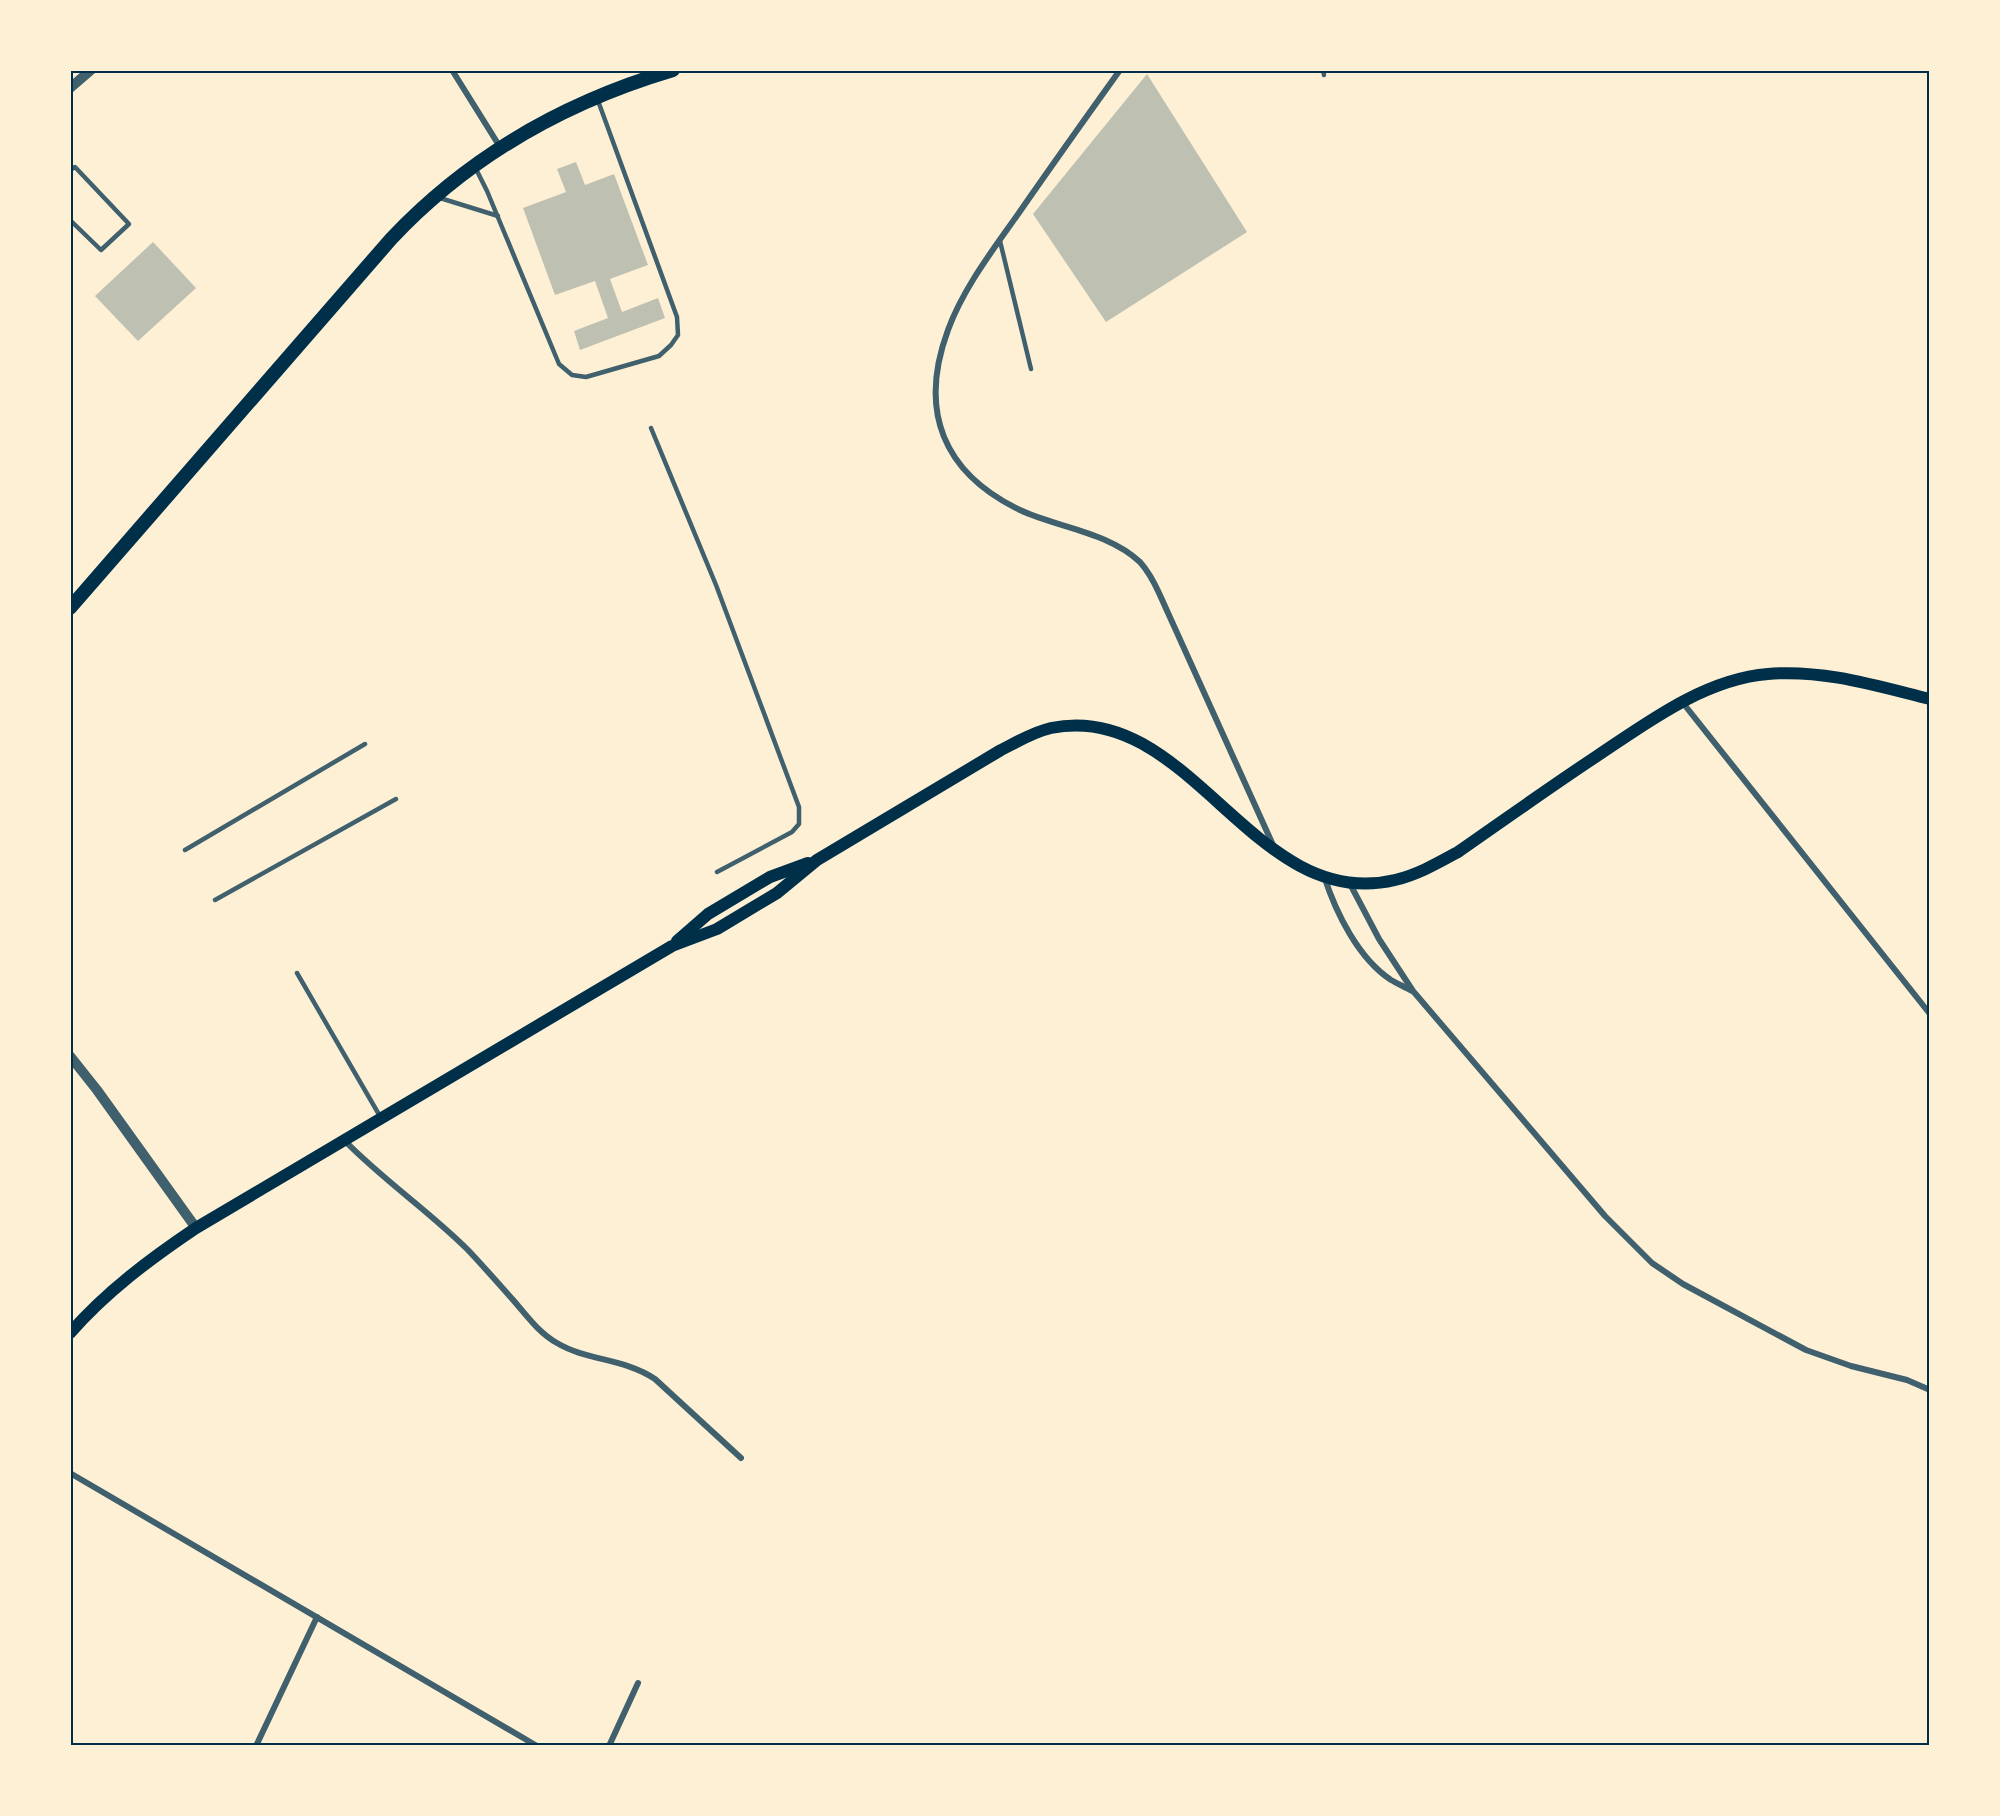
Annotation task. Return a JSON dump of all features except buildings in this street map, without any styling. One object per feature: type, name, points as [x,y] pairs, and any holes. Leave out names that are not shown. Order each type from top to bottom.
[{"type":"main road","points":[[70,608],[391,239],[434,196],[500,147],[534,127],[597,97],[673,70]]},
{"type":"main road","points":[[70,1333],[108,1294],[162,1251],[196,1228],[672,946],[717,928],[757,905],[777,893],[817,860],[1001,750],[1050,728],[1077,725],[1103,728],[1128,736],[1167,759],[1275,850],[1294,863],[1324,876],[1348,882],[1373,883],[1395,880],[1438,863],[1458,852],[1625,737],[1683,702],[1711,688],[1738,679],[1767,674],[1797,673],[1858,681],[1929,699]]},
{"type":"main road","points":[[672,946],[717,908],[770,877],[817,860]]},
{"type":"street","points":[[70,88],[91,70]]},
{"type":"street","points":[[452,70],[500,147]]},
{"type":"street","points":[[1120,70],[999,240],[959,306],[948,330],[941,354],[936,384],[939,424],[945,442],[959,465],[993,495],[1022,510],[1103,539],[1123,549],[1141,563],[1159,593],[1275,850]]},
{"type":"street","points":[[1683,702],[1929,1014]]},
{"type":"street","points":[[1324,876],[1329,891],[1359,947],[1391,980],[1413,991]]},
{"type":"street","points":[[1348,882],[1379,939],[1413,991],[1605,1216],[1652,1263],[1683,1284],[1806,1350],[1851,1366],[1907,1380],[1929,1390]]},
{"type":"street","points":[[70,1056],[196,1228]]},
{"type":"street","points":[[344,1140],[358,1155],[450,1233],[493,1277],[538,1329],[557,1343],[579,1352],[643,1370],[656,1379],[741,1458]]},
{"type":"street","points":[[70,1473],[537,1746]]},
{"type":"street","points":[[256,1746],[317,1617]]},
{"type":"street","points":[[609,1746],[638,1683]]},
{"type":"lane","points":[[474,165],[498,216],[559,364],[572,375],[586,377],[659,356],[678,335],[677,317],[597,97]]},
{"type":"lane","points":[[70,170],[75,167],[129,224],[100,250],[70,220]]},
{"type":"lane","points":[[434,196],[498,216]]},
{"type":"lane","points":[[999,240],[1031,369]]},
{"type":"lane","points":[[651,428],[716,585],[799,807],[798,824],[792,832],[717,872]]},
{"type":"lane","points":[[184,850],[365,744]]},
{"type":"lane","points":[[215,900],[396,799]]},
{"type":"lane","points":[[297,974],[381,1118]]}]
